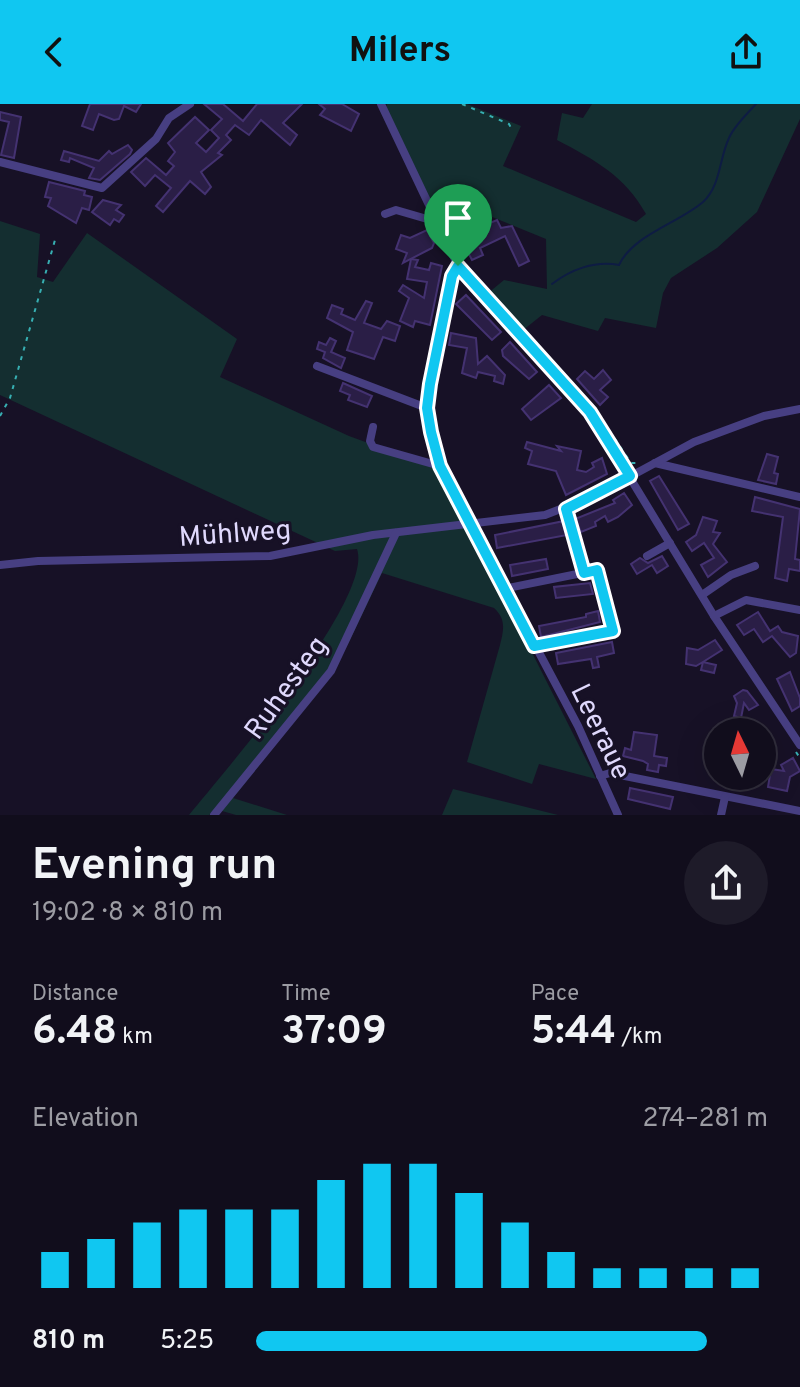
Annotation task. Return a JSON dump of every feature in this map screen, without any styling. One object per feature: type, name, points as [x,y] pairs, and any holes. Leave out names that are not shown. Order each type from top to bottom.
[{"type":"street","points":[[0,162],[102,188],[156,139],[169,118],[190,104]]},
{"type":"street","points":[[383,106],[434,221],[458,266],[590,412],[714,616],[800,745]]},
{"type":"street","points":[[402,205],[411,214]]},
{"type":"street","points":[[385,214],[391,209],[434,221]]},
{"type":"street","name":"Leeraue","points":[[458,266],[452,276],[427,408],[440,466],[618,815]]},
{"type":"street","points":[[317,366],[427,408]]},
{"type":"street","name":"Mühlweg","points":[[0,565],[38,561],[270,556],[396,533],[472,526],[566,509],[722,431],[779,412],[800,409]]},
{"type":"street","points":[[373,427],[370,441],[373,447],[440,466]]},
{"type":"street","points":[[655,463],[800,497]]},
{"type":"street","name":"Ruhesteg","points":[[214,815],[331,671],[396,533]]},
{"type":"street","points":[[647,556],[670,543]]},
{"type":"street","points":[[702,595],[741,569],[755,566]]},
{"type":"street","points":[[503,589],[597,570],[613,631],[534,646]]},
{"type":"street","points":[[714,616],[746,600],[800,610]]},
{"type":"street","points":[[600,776],[610,773],[800,811]]},
{"type":"street","points":[[721,815],[725,797]]},
{"type":"path","points":[[462,104],[509,124],[512,130]]},
{"type":"path","points":[[0,416],[10,398],[55,240]]},
{"type":"path","points":[[600,428],[612,431],[631,463],[641,462]]},
{"type":"path","points":[[566,509],[584,573]]},
{"type":"green space","points":[[387,104],[467,104],[521,126],[503,166],[636,222],[646,214],[629,189],[596,162],[557,140],[562,113],[583,118],[592,104],[800,104],[800,119],[757,212],[717,248],[671,278],[663,293],[656,328],[605,318],[598,331],[542,315],[522,331],[487,294],[504,280],[547,289],[546,239],[465,206],[438,217],[386,109]]},
{"type":"green space","points":[[0,221],[40,234],[37,277],[53,282],[87,233],[237,339],[220,377],[349,436],[439,469],[596,779],[539,764],[532,784],[467,762],[501,639],[501,616],[494,608],[382,573],[349,642],[321,688],[233,798],[287,815],[236,815],[215,809],[209,815],[189,815],[262,725],[321,644],[343,606],[356,573],[357,549],[335,551],[0,395]]},
{"type":"green space","points":[[453,789],[558,815],[442,815]]},
{"type":"building","points":[[90,104],[141,104],[136,112],[124,106],[119,119],[99,114],[93,130],[82,126]]},
{"type":"building","points":[[204,104],[223,104],[243,121],[257,104],[302,104],[283,123],[297,135],[290,145],[261,120],[249,135],[235,125],[226,135],[231,140],[218,153],[222,155],[201,172],[211,187],[205,194],[190,181],[163,212],[156,206],[171,188],[155,175],[145,186],[131,172],[146,158],[166,175],[174,166],[168,161],[175,152],[168,143],[195,117],[209,130],[196,143],[206,152],[219,138],[211,130],[222,119]]},
{"type":"building","points":[[319,104],[342,104],[359,114],[351,131],[320,115],[325,109]]},
{"type":"building","points":[[0,112],[21,117],[14,158],[1,155],[9,122],[0,120]]},
{"type":"building","points":[[128,145],[132,150],[130,154],[100,180],[89,178],[94,168],[70,158],[69,162],[61,160],[64,151],[99,161],[109,151],[112,154]]},
{"type":"building","points":[[49,182],[85,191],[84,195],[92,197],[89,210],[82,208],[76,223],[48,206],[51,198],[45,197]]},
{"type":"building","points":[[103,200],[121,205],[116,210],[124,215],[119,222],[114,219],[110,225],[92,212]]},
{"type":"building","points":[[497,220],[501,228],[512,226],[529,261],[519,266],[505,236],[480,248],[483,255],[472,260],[463,243],[488,232],[485,225]]},
{"type":"building","points":[[427,230],[434,243],[432,248],[403,263],[407,253],[396,249],[401,235],[410,238]]},
{"type":"building","points":[[411,259],[418,260],[415,267],[429,270],[431,263],[442,266],[430,325],[415,321],[413,327],[400,321],[409,298],[399,291],[403,285],[424,298],[427,282],[407,279]]},
{"type":"building","points":[[466,295],[501,332],[492,340],[456,304]]},
{"type":"building","points":[[366,301],[372,303],[364,323],[381,329],[387,321],[400,326],[395,341],[383,337],[374,359],[347,350],[353,332],[327,318],[332,305],[343,309],[341,314],[355,320]]},
{"type":"building","points":[[451,333],[476,338],[478,364],[487,356],[505,375],[503,384],[494,381],[495,376],[478,372],[476,378],[462,373],[467,348],[449,345]]},
{"type":"building","points":[[330,338],[336,341],[331,352],[345,358],[341,368],[323,358],[325,352],[317,349],[319,342],[326,345]]},
{"type":"building","points":[[510,342],[537,372],[529,379],[503,356],[502,350]]},
{"type":"building","points":[[603,370],[611,380],[600,390],[608,397],[600,405],[577,379],[585,371],[594,379]]},
{"type":"building","points":[[343,383],[372,396],[367,407],[348,400],[350,395],[340,391]]},
{"type":"building","points":[[549,385],[561,398],[531,420],[522,409]]},
{"type":"building","points":[[527,442],[561,451],[557,446],[581,451],[577,470],[586,472],[594,467],[592,463],[602,458],[607,474],[566,495],[556,471],[528,464],[532,451],[525,448]]},
{"type":"building","points":[[767,454],[778,457],[774,473],[778,474],[776,484],[758,480]]},
{"type":"building","points":[[659,476],[689,524],[678,530],[650,481]]},
{"type":"building","points":[[624,493],[632,505],[618,517],[608,522],[605,516],[595,522],[596,526],[581,532],[575,519],[615,503],[613,500]]},
{"type":"building","points":[[755,497],[800,509],[795,559],[800,560],[800,571],[789,569],[787,581],[775,578],[783,517],[752,511]]},
{"type":"building","points":[[703,517],[717,521],[713,532],[720,533],[713,544],[727,562],[708,577],[701,565],[714,558],[704,543],[692,551],[686,542],[696,535]]},
{"type":"building","points":[[564,521],[567,535],[497,548],[495,535]]},
{"type":"building","points":[[662,556],[668,566],[657,573],[652,565],[637,574],[631,564],[640,558],[648,563]]},
{"type":"building","points":[[546,559],[548,569],[512,576],[510,565]]},
{"type":"building","points":[[590,583],[593,594],[556,598],[554,587]]},
{"type":"building","points":[[598,611],[600,622],[541,637],[539,626],[586,617],[586,614]]},
{"type":"building","points":[[758,612],[770,631],[778,626],[782,632],[798,636],[796,653],[790,657],[772,636],[763,642],[754,629],[744,635],[737,625]]},
{"type":"building","points":[[715,640],[722,650],[696,666],[686,664],[687,648],[698,650]]},
{"type":"building","points":[[612,642],[614,653],[597,657],[599,667],[593,668],[591,659],[558,664],[556,653]]},
{"type":"building","points":[[703,662],[716,665],[714,673],[701,670]]},
{"type":"building","points":[[790,672],[800,698],[800,706],[792,711],[777,679]]},
{"type":"building","points":[[747,691],[758,705],[749,710],[744,703],[741,718],[734,716],[737,703],[734,696]]},
{"type":"building","points":[[634,732],[657,735],[654,756],[667,758],[666,766],[659,765],[658,772],[647,770],[648,764],[643,761],[623,756],[625,748],[631,750]]},
{"type":"building","points":[[793,758],[800,771],[790,777],[787,791],[776,789],[776,770],[784,771],[781,765]]},
{"type":"building","points":[[630,788],[673,797],[670,809],[628,799]]},
{"type":"waterway","points":[[552,284],[583,267],[619,265],[634,246],[703,202],[713,188],[731,134],[756,104]]},
{"type":"route","points":[[458,266],[476,290],[590,412],[630,476],[566,509],[584,573],[597,570],[613,631],[534,646],[440,466],[427,408],[452,276],[458,266]]}]
